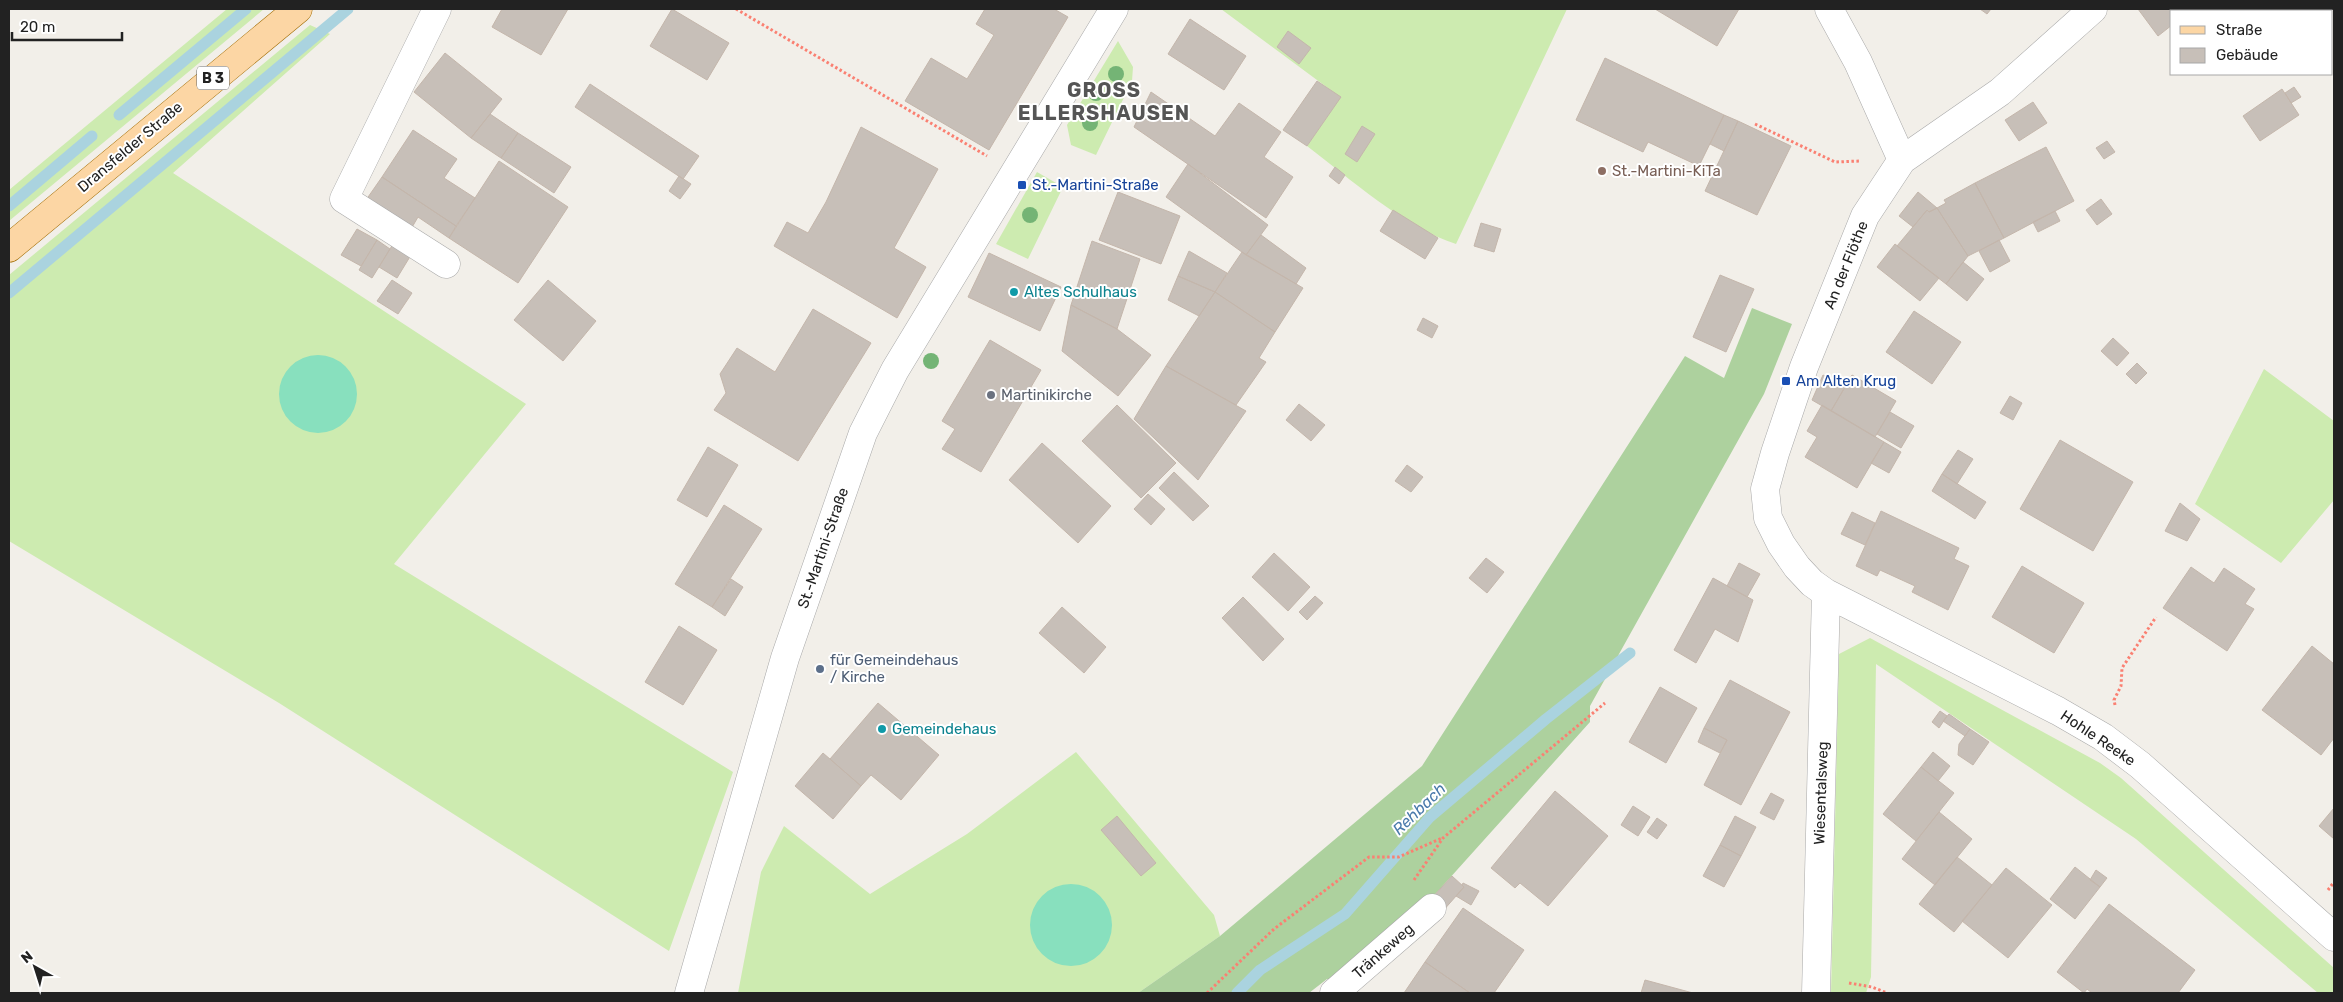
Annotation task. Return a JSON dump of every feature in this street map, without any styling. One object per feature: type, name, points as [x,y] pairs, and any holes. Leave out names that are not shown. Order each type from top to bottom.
[{"type":"main road","name":"Dransfelder Straße","points":[[9,248],[298,9]]},
{"type":"street","points":[[437,9],[344,199],[446,264]]},
{"type":"street","name":"St.-Martini-Straße","points":[[689,993],[785,658],[863,433],[895,370],[1114,9]]},
{"type":"street","points":[[1829,9],[1858,62],[1902,160]]},
{"type":"street","name":"An der Flöthe","points":[[1826,593],[1812,583],[1797,568],[1781,544],[1768,518],[1766,489],[1775,453],[1804,367],[1865,216],[1902,160],[2000,92],[2093,9]]},
{"type":"street","name":"Hohle Reeke","points":[[1826,593],[2058,711],[2103,737],[2140,765],[2334,937]]},
{"type":"street","name":"Wiesentalsweg","points":[[1816,993],[1826,593]]},
{"type":"street","name":"Tränkeweg","points":[[1334,993],[1432,908]]},
{"type":"path","points":[[736,9],[1016,172]]},
{"type":"path","points":[[1755,124],[1835,162],[1902,160]]},
{"type":"path","points":[[2114,700],[2121,686],[2122,668],[2156,617]]},
{"type":"path","points":[[1207,993],[1274,929],[1369,857],[1399,857],[1443,838],[1604,703]]},
{"type":"path","points":[[1843,982],[1872,987],[1887,993]]},
{"type":"green space","points":[[227,9],[264,9],[9,221],[9,190]]},
{"type":"green space","points":[[1221,9],[1567,9],[1456,244],[1437,237],[1417,226],[1378,201],[1307,146],[1340,97]]},
{"type":"green space","points":[[310,25],[330,34],[173,173],[526,404],[394,564],[733,772],[669,951],[279,703],[9,541],[9,275]]},
{"type":"green space","points":[[1118,41],[1133,67],[1132,81],[1096,155],[1071,145],[1067,125]]},
{"type":"green space","points":[[1037,172],[1063,187],[1028,259],[996,244]]},
{"type":"green space","points":[[1752,308],[1792,324],[1764,394],[1590,706],[1590,722],[1430,900],[1339,980],[1327,979],[1309,993],[1138,993],[1220,936],[1422,766],[1685,356],[1724,378]]},
{"type":"green space","points":[[318,355],[333,358],[345,367],[354,379],[357,394],[354,409],[345,421],[333,430],[318,433],[303,430],[291,421],[282,409],[279,394],[282,379],[291,367],[303,358]]},
{"type":"green space","points":[[2264,369],[2334,421],[2334,500],[2281,563],[2195,504]]},
{"type":"green space","points":[[1870,638],[2100,763],[2121,778],[2334,968],[2334,993],[2318,993],[2136,839],[1876,664],[1871,977],[1866,993],[1831,993],[1839,654]]},
{"type":"green space","points":[[1076,752],[1214,915],[1220,936],[1138,993],[738,993],[761,872],[784,826],[870,894],[967,834]]},
{"type":"green space","points":[[1063,884],[1079,884],[1094,891],[1105,902],[1112,917],[1109,941],[1100,954],[1079,966],[1063,966],[1048,959],[1037,948],[1030,933],[1030,917],[1037,902],[1048,891]]},
{"type":"building","points":[[502,9],[568,9],[541,55],[492,27]]},
{"type":"building","points":[[672,9],[729,43],[707,80],[650,46]]},
{"type":"building","points":[[985,9],[1054,9],[1068,17],[989,150],[905,101],[931,58],[967,79],[994,35],[976,24]]},
{"type":"building","points":[[1655,9],[1739,9],[1717,46]]},
{"type":"building","points":[[1980,9],[1991,9],[1987,14]]},
{"type":"building","points":[[2138,9],[2194,9],[2170,10],[2170,27],[2158,36]]},
{"type":"building","points":[[1190,19],[1246,56],[1224,90],[1168,54]]},
{"type":"building","points":[[1288,31],[1311,48],[1299,64],[1277,47]]},
{"type":"building","points":[[445,53],[502,99],[471,138],[414,92]]},
{"type":"building","points":[[1605,58],[1724,115],[1699,166],[1648,142],[1643,152],[1576,120]]},
{"type":"building","points":[[1317,81],[1341,97],[1307,146],[1283,130]]},
{"type":"building","points":[[590,84],[699,156],[683,179],[575,107]]},
{"type":"building","points":[[2294,87],[2301,97],[2291,103],[2285,93]]},
{"type":"building","points":[[2282,89],[2299,115],[2260,141],[2243,116]]},
{"type":"building","points":[[1151,92],[1215,136],[1239,103],[1281,132],[1264,157],[1293,177],[1266,218],[1134,127]]},
{"type":"building","points":[[2033,102],[2047,123],[2019,141],[2005,120]]},
{"type":"building","points":[[490,114],[518,133],[501,158],[471,138]]},
{"type":"building","points":[[1724,115],[1738,121],[1724,151],[1710,144]]},
{"type":"building","points":[[1738,121],[1791,146],[1757,215],[1705,191]]},
{"type":"building","points":[[1362,126],[1375,134],[1357,162],[1345,154]]},
{"type":"building","points":[[861,127],[938,169],[894,248],[926,267],[897,318],[774,246],[787,222],[808,233],[826,202]]},
{"type":"building","points":[[413,130],[457,159],[444,178],[475,198],[456,226],[382,177]]},
{"type":"building","points":[[518,133],[571,167],[554,193],[501,158]]},
{"type":"building","points":[[2107,141],[2115,152],[2104,159],[2096,148]]},
{"type":"building","points":[[2046,147],[2074,201],[2004,238],[1975,183]]},
{"type":"building","points":[[499,161],[568,207],[518,283],[449,238]]},
{"type":"building","points":[[1188,164],[1268,225],[1246,255],[1166,197]]},
{"type":"building","points":[[1335,167],[1345,175],[1339,184],[1329,176]]},
{"type":"building","points":[[679,176],[691,184],[680,199],[669,191]]},
{"type":"building","points":[[382,177],[456,226],[449,238],[418,217],[411,229],[366,200]]},
{"type":"building","points":[[1975,183],[2004,238],[1968,256],[1937,208],[1946,203],[1944,200]]},
{"type":"building","points":[[1118,192],[1180,216],[1161,264],[1099,240]]},
{"type":"building","points":[[1918,192],[1937,208],[1929,212],[1927,210],[1913,227],[1899,216]]},
{"type":"building","points":[[2101,199],[2112,214],[2097,225],[2086,210]]},
{"type":"building","points":[[1937,208],[1968,256],[1946,284],[1897,246],[1927,210],[1929,212]]},
{"type":"building","points":[[1393,210],[1438,238],[1425,259],[1380,231]]},
{"type":"building","points":[[2055,211],[2060,221],[2038,232],[2033,222]]},
{"type":"building","points":[[1481,223],[1501,229],[1494,252],[1474,246]]},
{"type":"building","points":[[357,229],[377,240],[361,266],[341,255]]},
{"type":"building","points":[[1261,235],[1306,268],[1296,284],[1246,255]]},
{"type":"building","points":[[377,240],[390,249],[372,278],[359,270]]},
{"type":"building","points":[[1999,240],[2010,261],[1990,272],[1979,251]]},
{"type":"building","points":[[1092,241],[1140,259],[1117,329],[1071,305]]},
{"type":"building","points":[[393,244],[411,255],[397,278],[379,267]]},
{"type":"building","points":[[1895,244],[1939,278],[1920,301],[1877,267]]},
{"type":"building","points":[[1189,251],[1227,273],[1215,292],[1178,276]]},
{"type":"building","points":[[1242,252],[1303,288],[1275,332],[1215,292]]},
{"type":"building","name":"Altes Schulhaus","points":[[989,253],[1061,287],[1040,331],[968,297]]},
{"type":"building","points":[[1963,262],[1984,279],[1967,301],[1946,284]]},
{"type":"building","points":[[1720,275],[1754,289],[1726,352],[1693,337]]},
{"type":"building","points":[[1178,276],[1215,292],[1199,316],[1168,300]]},
{"type":"building","points":[[392,280],[412,293],[398,314],[377,301]]},
{"type":"building","points":[[548,280],[596,321],[563,361],[514,320]]},
{"type":"building","points":[[1215,292],[1275,332],[1259,358],[1266,362],[1236,405],[1166,366]]},
{"type":"building","points":[[1071,305],[1117,329],[1151,355],[1118,396],[1062,351]]},
{"type":"building","points":[[813,309],[871,343],[798,461],[714,410],[726,393],[720,374],[737,348],[775,372]]},
{"type":"building","points":[[1914,311],[1961,342],[1932,384],[1886,352]]},
{"type":"building","points":[[1423,318],[1438,326],[1432,338],[1417,330]]},
{"type":"building","points":[[2113,338],[2129,353],[2117,366],[2101,351]]},
{"type":"building","name":"Martinikirche","points":[[990,340],[1041,370],[981,472],[942,449],[955,429],[942,421]]},
{"type":"building","points":[[2137,363],[2147,373],[2136,384],[2126,374]]},
{"type":"building","points":[[1166,366],[1246,411],[1198,480],[1134,419]]},
{"type":"building","points":[[1823,375],[1845,387],[1831,411],[1812,400]]},
{"type":"building","points":[[1852,375],[1896,401],[1875,437],[1831,411]]},
{"type":"building","points":[[2010,396],[2022,403],[2013,420],[2000,413]]},
{"type":"building","points":[[1299,404],[1325,425],[1311,441],[1286,420]]},
{"type":"building","points":[[1117,405],[1176,463],[1141,498],[1082,441]]},
{"type":"building","points":[[1822,405],[1884,442],[1857,488],[1805,457],[1817,437],[1807,431]]},
{"type":"building","points":[[1890,412],[1914,426],[1901,448],[1877,434]]},
{"type":"building","points":[[2060,440],[2133,482],[2093,551],[2020,509]]},
{"type":"building","points":[[1884,442],[1901,452],[1889,473],[1871,463]]},
{"type":"building","points":[[1042,443],[1111,506],[1078,543],[1009,480]]},
{"type":"building","points":[[708,447],[738,465],[707,517],[677,500]]},
{"type":"building","points":[[1958,450],[1973,459],[1957,484],[1942,474]]},
{"type":"building","points":[[1407,465],[1423,477],[1411,492],[1395,481]]},
{"type":"building","points":[[1174,472],[1209,506],[1193,521],[1159,488]]},
{"type":"building","points":[[1942,474],[1986,502],[1975,519],[1932,491]]},
{"type":"building","points":[[1148,494],[1165,509],[1151,525],[1134,509]]},
{"type":"building","points":[[2180,503],[2200,519],[2187,541],[2165,531]]},
{"type":"building","points":[[724,505],[762,529],[712,607],[675,584]]},
{"type":"building","points":[[1881,511],[1959,548],[1954,559],[1969,566],[1948,610],[1912,592],[1915,586],[1880,570],[1877,576],[1856,566]]},
{"type":"building","points":[[1852,512],[1875,523],[1865,545],[1841,534]]},
{"type":"building","points":[[1274,553],[1310,587],[1288,611],[1252,577]]},
{"type":"building","points":[[1486,558],[1504,572],[1487,593],[1469,578]]},
{"type":"building","points":[[1739,563],[1760,574],[1747,597],[1727,586]]},
{"type":"building","points":[[2022,566],[2084,603],[2054,653],[1992,617]]},
{"type":"building","points":[[2191,567],[2214,583],[2224,568],[2255,589],[2245,604],[2254,609],[2227,651],[2163,608]]},
{"type":"building","points":[[1713,578],[1753,600],[1738,642],[1715,629],[1696,663],[1674,650]]},
{"type":"building","points":[[731,579],[743,587],[725,616],[712,607]]},
{"type":"building","points":[[1315,596],[1323,603],[1307,620],[1299,612]]},
{"type":"building","points":[[1243,597],[1284,639],[1263,661],[1222,618]]},
{"type":"building","points":[[1062,607],[1106,647],[1084,673],[1039,633]]},
{"type":"building","points":[[679,626],[717,650],[683,705],[645,682]]},
{"type":"building","points":[[2312,646],[2334,664],[2334,738],[2321,755],[2262,710]]},
{"type":"building","points":[[1730,680],[1790,712],[1741,805],[1704,785],[1727,740],[1704,728]]},
{"type":"building","points":[[1660,687],[1697,708],[1666,763],[1629,742]]},
{"type":"building","name":"Gemeindehaus","points":[[878,703],[939,755],[901,800],[871,775],[861,786],[830,759]]},
{"type":"building","points":[[1940,711],[1947,716],[1939,728],[1932,722]]},
{"type":"building","points":[[1949,714],[1970,729],[1965,736],[1943,721]]},
{"type":"building","points":[[1704,728],[1727,740],[1720,753],[1698,742]]},
{"type":"building","points":[[1970,729],[1989,742],[1973,765],[1958,755],[1959,744]]},
{"type":"building","points":[[1933,752],[1950,766],[1938,781],[1921,767]]},
{"type":"building","points":[[823,753],[861,786],[833,819],[795,786]]},
{"type":"building","points":[[1921,767],[1954,793],[1916,841],[1883,814]]},
{"type":"building","points":[[1555,791],[1608,836],[1548,906],[1520,883],[1515,888],[1491,868]]},
{"type":"building","points":[[1771,793],[1784,800],[1774,820],[1760,813]]},
{"type":"building","points":[[1633,806],[1650,817],[1638,836],[1621,825]]},
{"type":"building","points":[[2334,808],[2334,839],[2319,826]]},
{"type":"building","points":[[1939,812],[1972,839],[1935,885],[1902,859]]},
{"type":"building","points":[[1117,816],[1156,863],[1141,876],[1101,830]]},
{"type":"building","points":[[1735,816],[1756,827],[1741,856],[1720,845]]},
{"type":"building","points":[[1657,818],[1667,825],[1657,839],[1647,832]]},
{"type":"building","points":[[1720,845],[1741,856],[1724,887],[1703,876]]},
{"type":"building","points":[[1957,857],[1992,885],[1954,932],[1919,904]]},
{"type":"building","points":[[2075,867],[2100,887],[2075,919],[2050,899]]},
{"type":"building","points":[[2006,868],[2052,905],[2008,958],[1962,921]]},
{"type":"building","points":[[2096,870],[2107,878],[2100,887],[2090,880]]},
{"type":"building","points":[[1452,876],[1464,887],[1442,912],[1430,900]]},
{"type":"building","points":[[1463,883],[1479,891],[1471,905],[1456,896],[1464,887]]},
{"type":"building","points":[[2109,904],[2195,970],[2178,993],[2092,993],[2087,989],[2084,993],[2057,972]]},
{"type":"building","points":[[1463,908],[1524,950],[1494,993],[1470,993],[1425,962]]},
{"type":"building","points":[[1425,962],[1470,993],[1404,993]]},
{"type":"building","points":[[1645,980],[1693,993],[1641,993]]},
{"type":"waterway","points":[[119,115],[246,9]]},
{"type":"waterway","points":[[9,293],[348,9]]},
{"type":"waterway","points":[[9,206],[92,136]]},
{"type":"waterway","name":"Rehbach","points":[[1237,993],[1260,970],[1345,914],[1430,817],[1546,719],[1630,653]]},
{"type":"place","name":"St.-Martini-KiTa","points":[[1602,171]]},
{"type":"place","name":"St.-Martini-Straße","points":[[1022,185]]},
{"type":"place","name":"Altes Schulhaus","points":[[1014,292]]},
{"type":"place","name":"Am Alten Krug","points":[[1786,381]]},
{"type":"place","name":"Martinikirche","points":[[991,395]]},
{"type":"place","name":"für Gemeindehaus / Kirche","points":[[820,669]]},
{"type":"place","name":"Gemeindehaus","points":[[882,729]]},
{"type":"district","name":"GROSS ELLERSHAUSEN","points":[[1104,102]]}]
